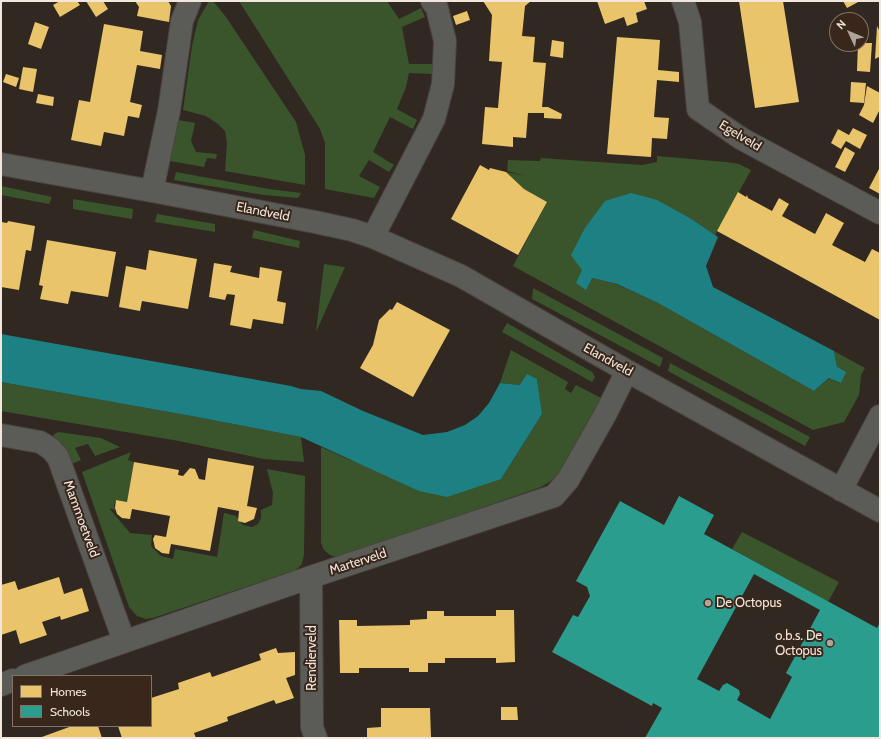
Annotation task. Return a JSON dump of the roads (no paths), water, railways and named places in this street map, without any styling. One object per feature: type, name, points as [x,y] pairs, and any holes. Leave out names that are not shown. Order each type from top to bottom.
[{"type":"street","points":[[152,191],[169,111],[182,21],[190,1]]},
{"type":"street","points":[[372,237],[434,119],[443,84],[445,41],[437,8],[432,1]]},
{"type":"street","name":"Egelveld","points":[[683,1],[690,22],[698,109],[742,138],[880,213]]},
{"type":"street","name":"Elandveld","points":[[1,164],[152,191],[352,230],[372,237],[461,276],[627,371],[880,511]]},
{"type":"street","name":"Marterveld","points":[[28,675],[311,577],[554,496],[568,480],[606,413],[627,371]]},
{"type":"street","points":[[841,490],[880,416]]},
{"type":"street","name":"Mammoetveld","points":[[1,435],[40,442],[51,449],[58,457],[124,641]]},
{"type":"street","name":"Rendierveld","points":[[311,577],[312,727],[316,738]]},
{"type":"street","points":[[1,685],[12,680]]},
{"type":"water","points":[[631,193],[657,200],[693,220],[718,237],[706,266],[713,287],[834,351],[837,367],[846,372],[841,383],[829,378],[814,391],[658,303],[617,284],[592,278],[586,290],[576,283],[582,270],[571,255],[585,228],[605,201]]},
{"type":"water","points":[[1,334],[301,389],[321,391],[363,411],[423,435],[447,432],[465,425],[478,416],[489,403],[500,383],[520,385],[527,374],[537,379],[542,414],[501,479],[447,497],[419,491],[301,437],[1,382]]},
{"type":"place","name":"De Octopus","points":[[708,603]]},
{"type":"place","name":"o.b.s. De Octopus","points":[[830,643]]}]
